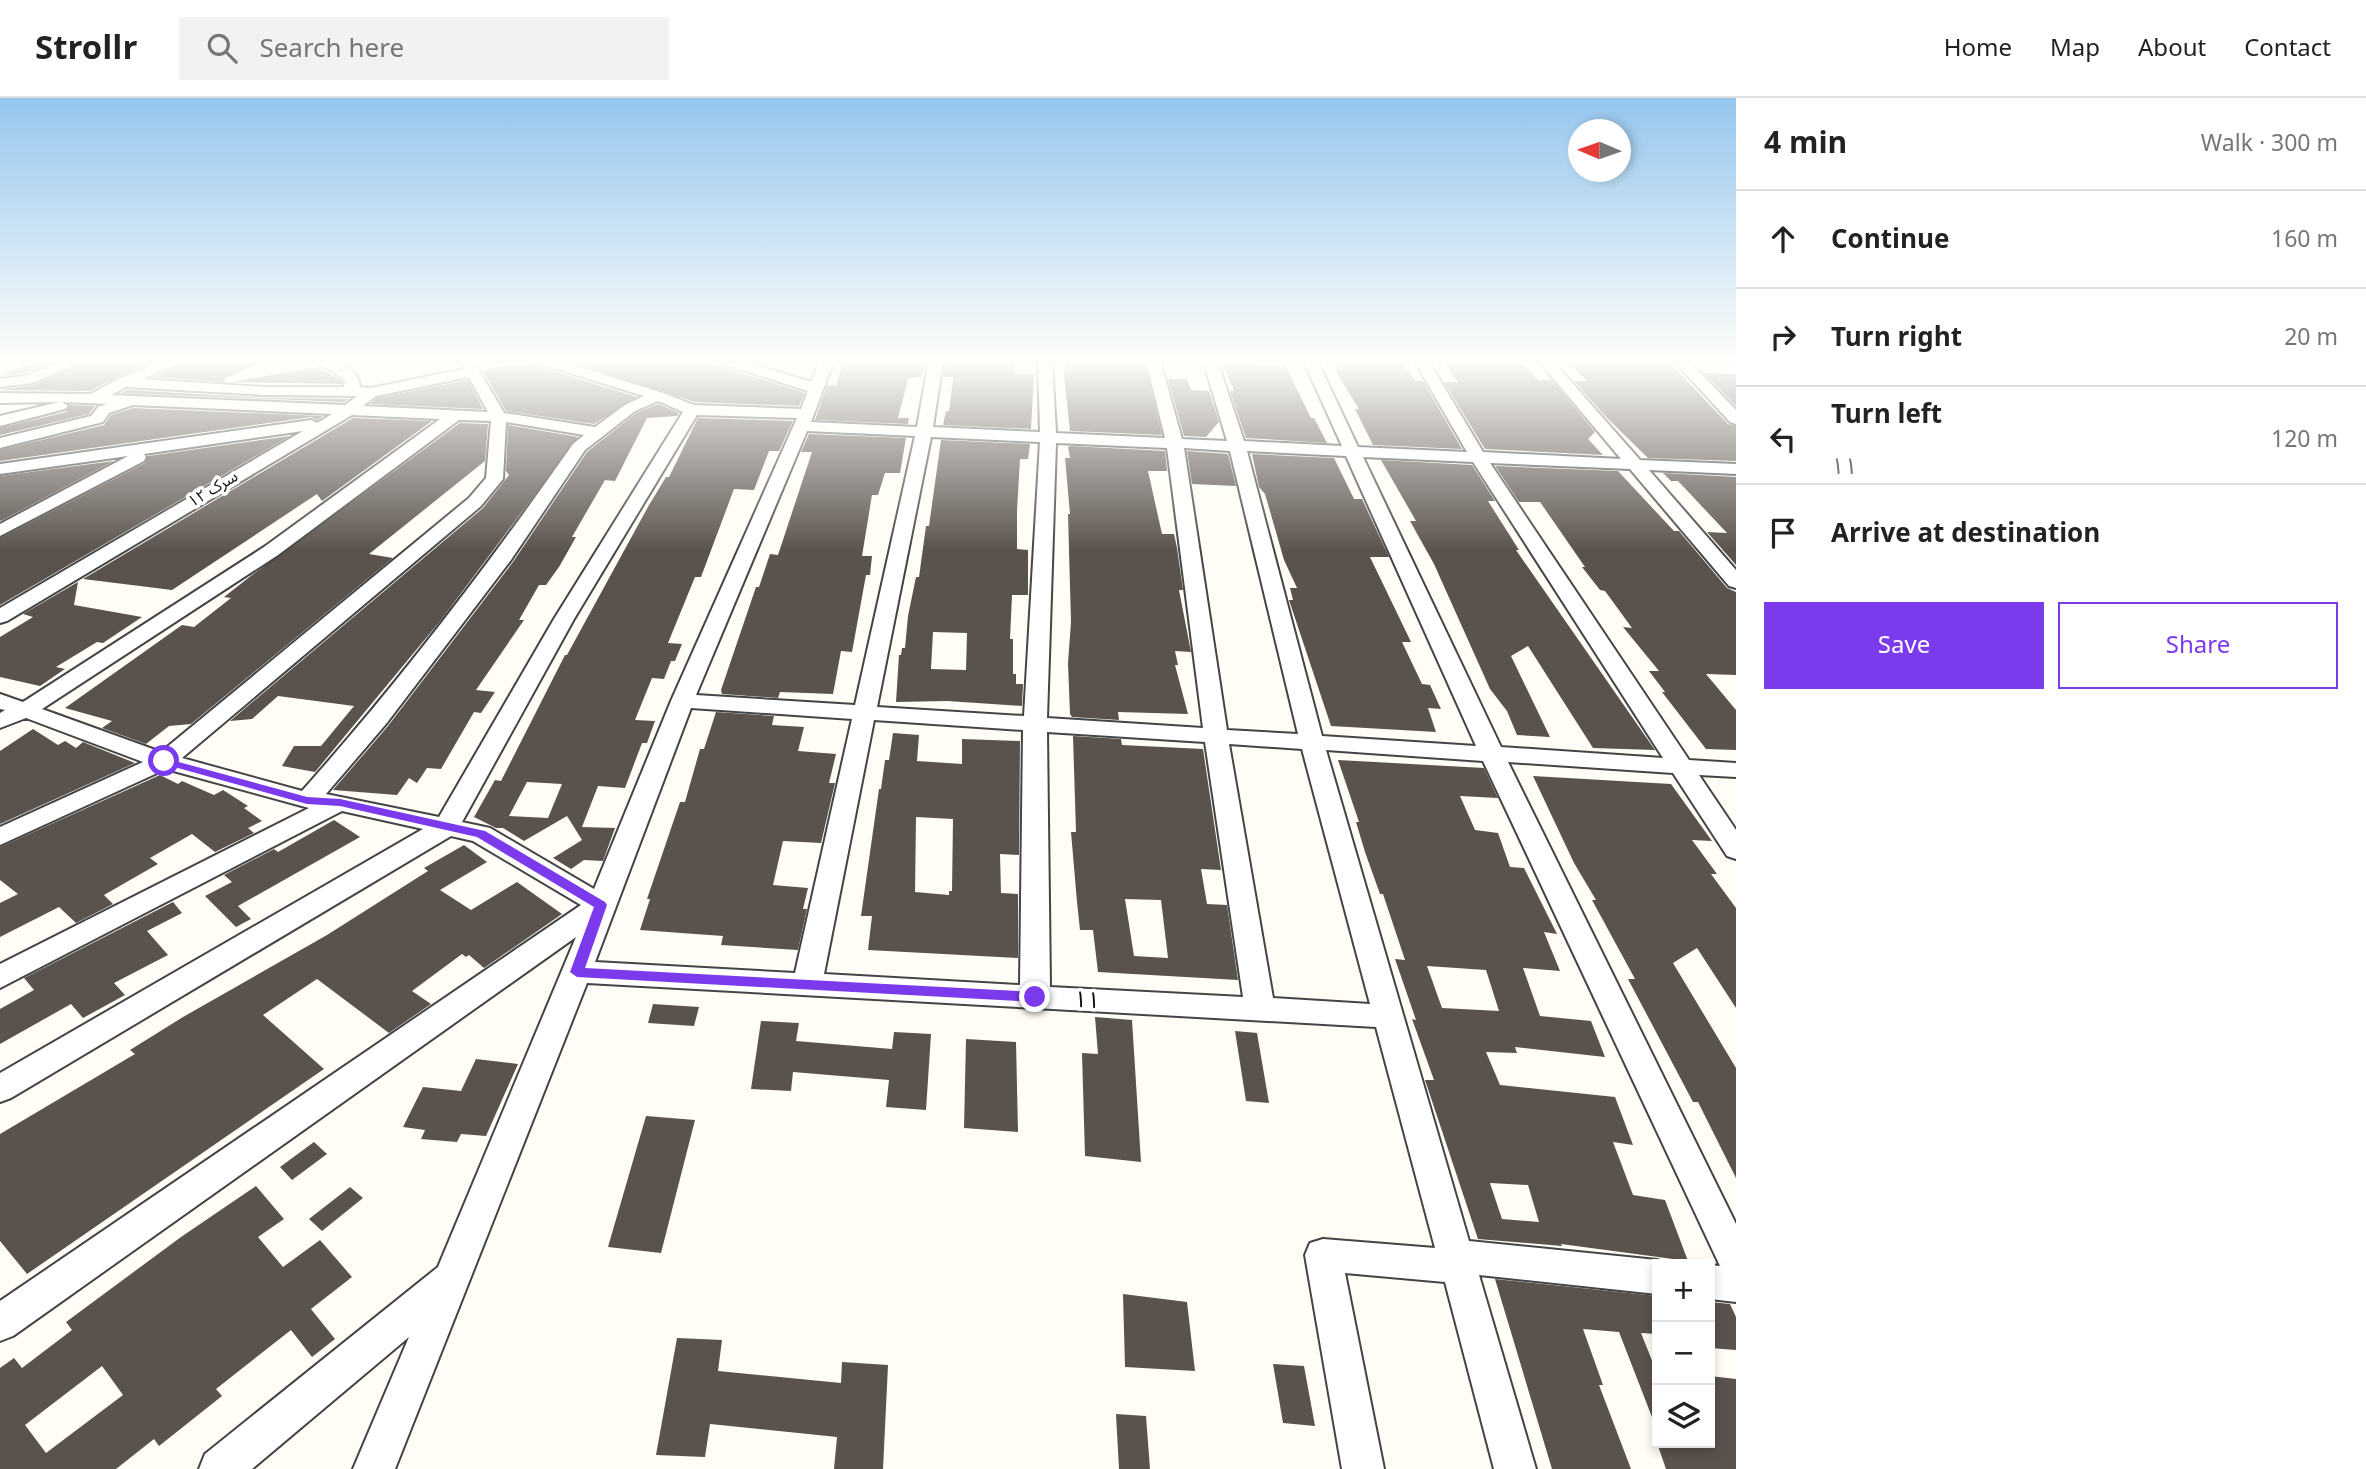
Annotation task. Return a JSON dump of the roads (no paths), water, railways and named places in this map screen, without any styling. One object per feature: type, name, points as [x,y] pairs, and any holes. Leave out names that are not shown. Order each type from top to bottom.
[{"type":"street","points":[[0,443],[77,424]]},
{"type":"street","points":[[0,469],[318,424]]},
{"type":"street","name":"سرک ۱۲","points":[[0,617],[322,424]]},
{"type":"street","points":[[0,721],[25,710],[271,551],[444,424]]},
{"type":"street","points":[[0,837],[164,761],[475,502],[494,480],[498,424]]},
{"type":"street","points":[[552,424],[596,432]]},
{"type":"street","points":[[307,800],[378,719],[504,556],[579,446],[607,424]]},
{"type":"street","points":[[0,1089],[446,827],[564,619],[683,424]]},
{"type":"street","points":[[374,1469],[577,972],[682,701],[802,424]]},
{"type":"street","points":[[844,424],[924,432],[1736,469]]},
{"type":"street","points":[[807,984],[925,424]]},
{"type":"street","points":[[1035,997],[1035,724],[1047,424]]},
{"type":"street","points":[[1170,424],[1175,444],[1216,736],[1260,1009]]},
{"type":"street","points":[[1230,424],[1312,742],[1515,1469]]},
{"type":"street","points":[[1340,424],[1492,754],[1736,1262]]},
{"type":"street","points":[[1458,424],[1736,850]]},
{"type":"street","points":[[1600,424],[1736,582]]},
{"type":"street","points":[[0,531],[153,449]]},
{"type":"street","points":[[0,701],[164,761],[307,800],[340,803],[481,834],[601,905]]},
{"type":"street","points":[[682,701],[1736,770]]},
{"type":"street","points":[[0,978],[340,803]]},
{"type":"street","points":[[0,1323],[601,905]]},
{"type":"street","name":"۱۱","points":[[577,972],[1388,1016]]},
{"type":"street","points":[[1363,1469],[1323,1255],[1457,1261],[1652,1277]]},
{"type":"street","points":[[220,1469],[453,1277]]},
{"type":"street","points":[[1715,1283],[1736,1285]]}]
